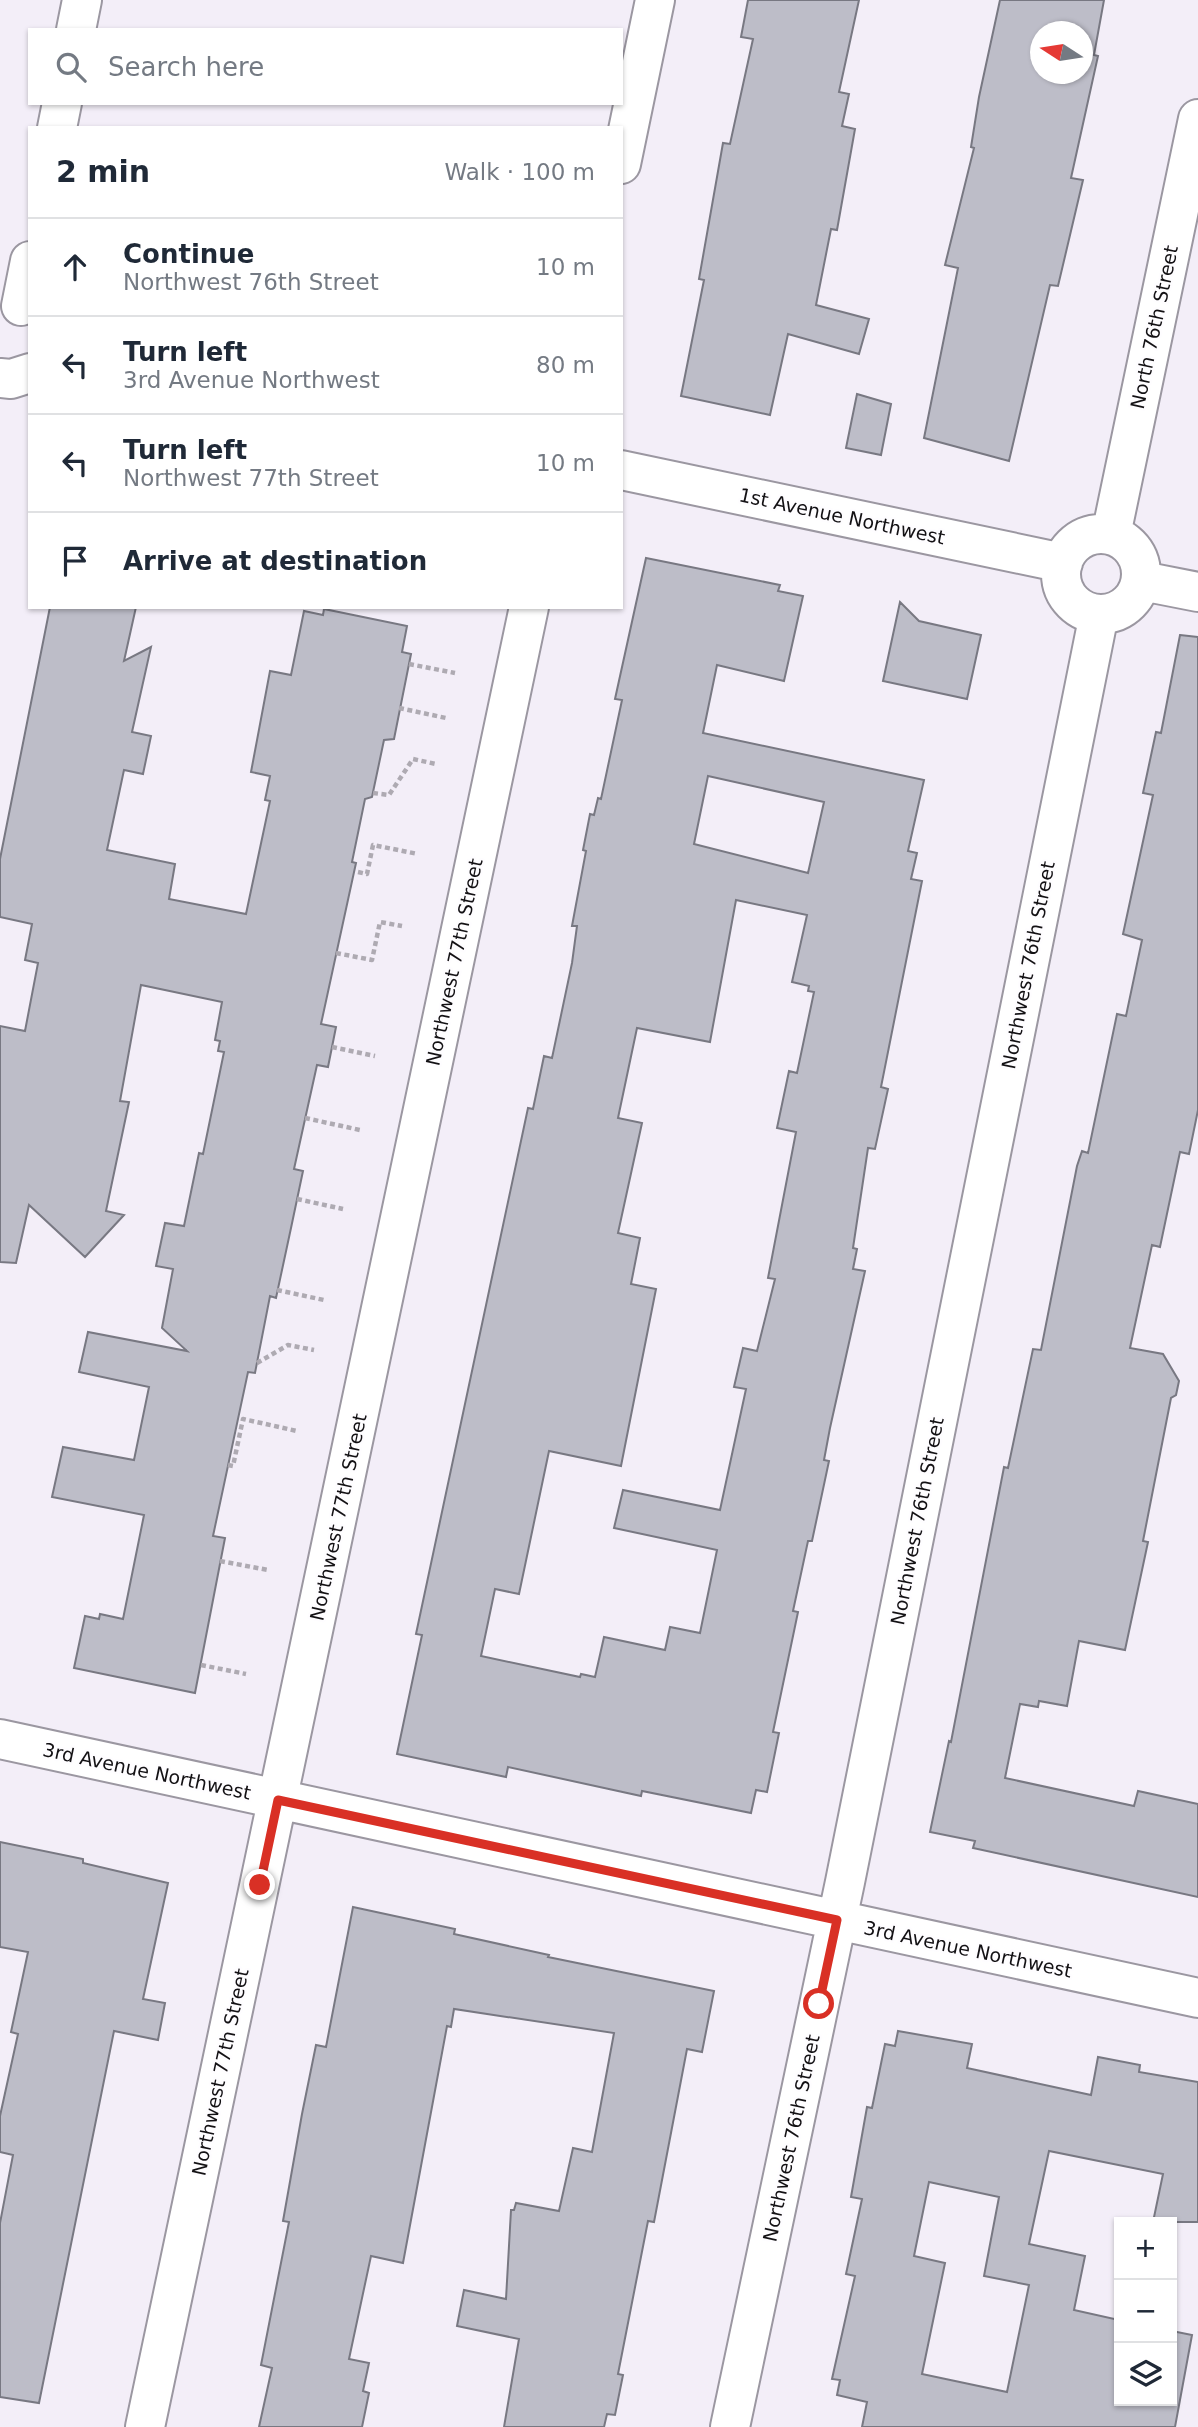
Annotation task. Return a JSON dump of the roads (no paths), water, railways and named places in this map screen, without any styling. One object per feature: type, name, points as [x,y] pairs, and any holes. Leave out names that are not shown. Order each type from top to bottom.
[{"type":"street","points":[[76,28],[82,0]]},
{"type":"street","points":[[623,154],[655,0]]},
{"type":"street","points":[[57,126],[62,105]]},
{"type":"street","name":"North 76th Street","points":[[1111,535],[1198,120]]},
{"type":"street","points":[[17,307],[28,268]]},
{"type":"street","name":"1st Avenue Northwest","points":[[623,470],[1063,563]]},
{"type":"street","points":[[1092,534],[1111,535],[1128,544],[1136,554],[1142,581],[1128,605],[1116,612],[1098,614],[1077,607],[1067,597],[1062,585],[1063,563],[1070,548],[1080,540],[1092,534]]},
{"type":"street","points":[[1142,581],[1198,592]]},
{"type":"street","name":"Northwest 77th Street","points":[[145,2427],[529,609]]},
{"type":"street","name":"Northwest 76th Street","points":[[730,2427],[837,1920],[1098,614]]},
{"type":"street","name":"3rd Avenue Northwest","points":[[0,1739],[1198,1998]]}]
